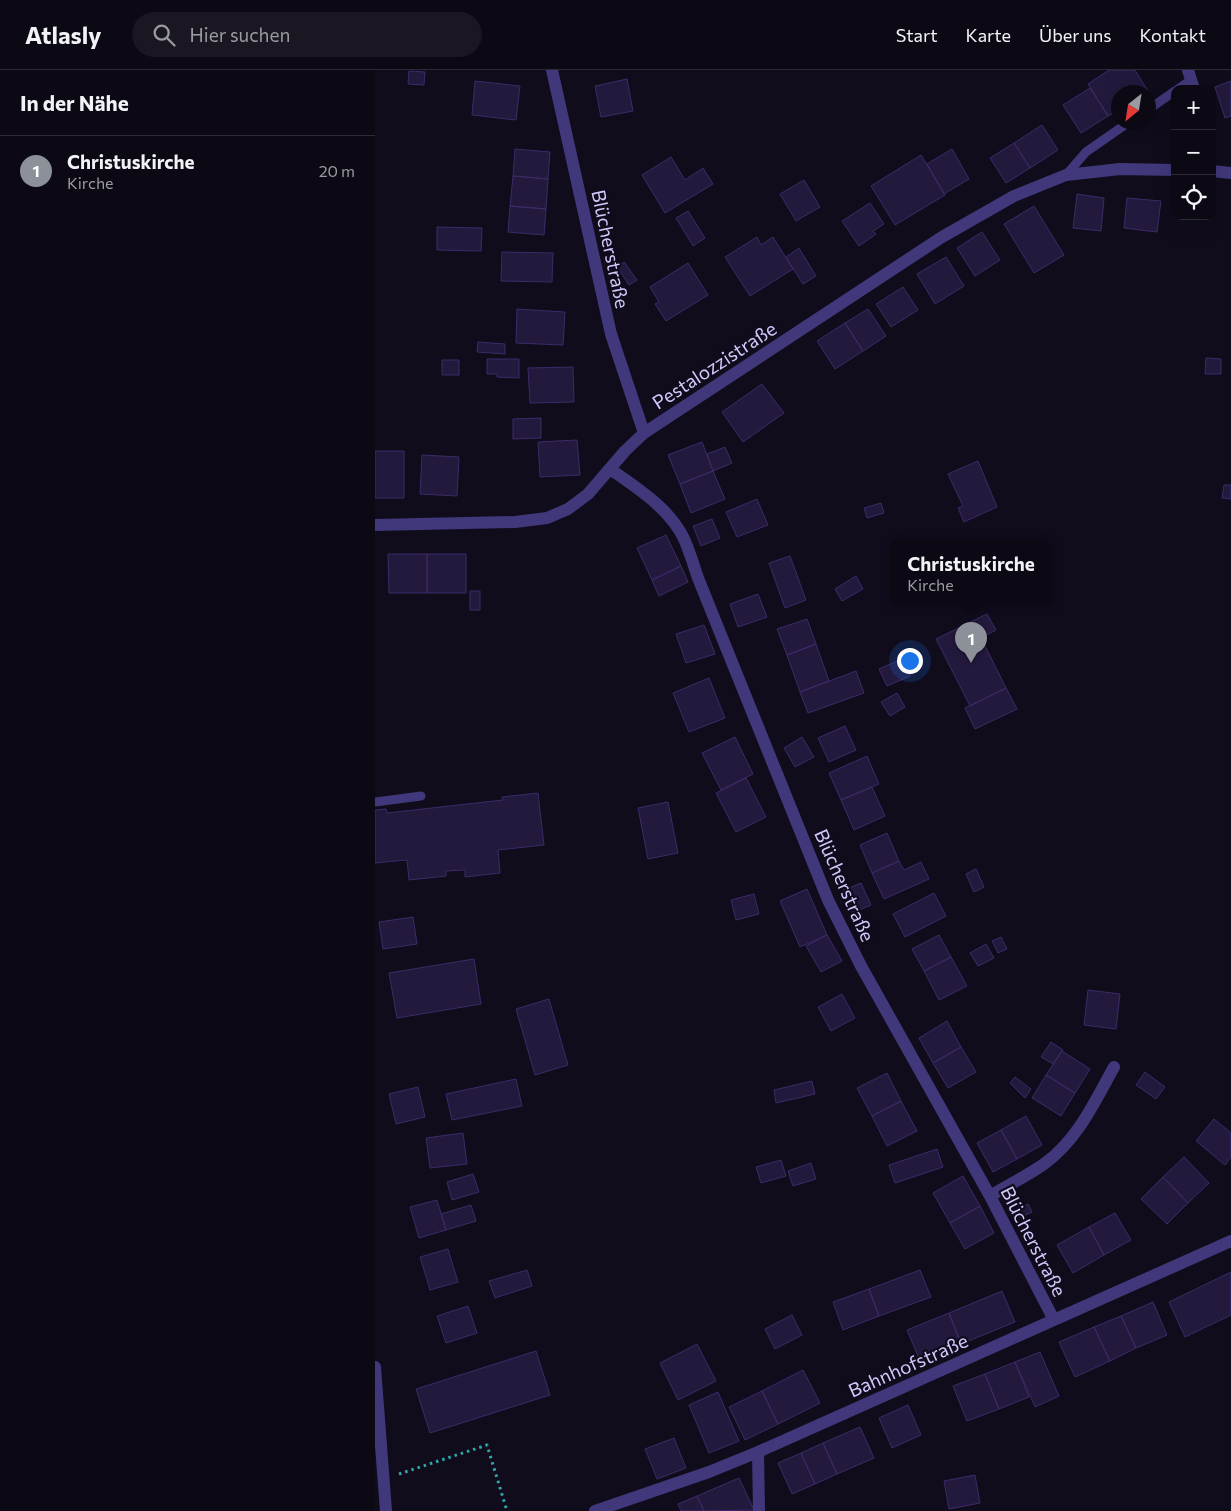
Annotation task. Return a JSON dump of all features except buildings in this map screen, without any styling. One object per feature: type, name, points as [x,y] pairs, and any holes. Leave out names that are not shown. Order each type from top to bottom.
[{"type":"street","name":"Blücherstraße","points":[[552,70],[611,334],[644,433]]},
{"type":"street","name":"Pestalozzistraße","points":[[375,525],[515,522],[547,518],[568,509],[588,494],[625,451],[644,433],[943,237],[1014,196],[1066,175],[1120,169],[1171,170]]},
{"type":"street","points":[[1216,171],[1231,172]]},
{"type":"street","name":"Blücherstraße","points":[[610,469],[648,495],[669,517],[684,540],[701,587],[828,900],[861,966],[990,1196],[1054,1320]]},
{"type":"street","points":[[990,1196],[1045,1164],[1066,1144],[1088,1114],[1113,1067]]},
{"type":"street","name":"Bahnhofstraße","points":[[595,1511],[709,1472],[758,1452],[1231,1241]]},
{"type":"street","points":[[375,1367],[386,1511]]},
{"type":"street","points":[[758,1452],[759,1511]]},
{"type":"lane","points":[[1156,104],[1171,94]]},
{"type":"lane","name":"Pestalozzistraße","points":[[1066,175],[1086,152],[1118,130]]},
{"type":"lane","points":[[375,802],[421,796]]},
{"type":"path","points":[[384,1479],[487,1445],[507,1511]]},
{"type":"place","name":"Christuskirche","points":[[971,663]]}]
